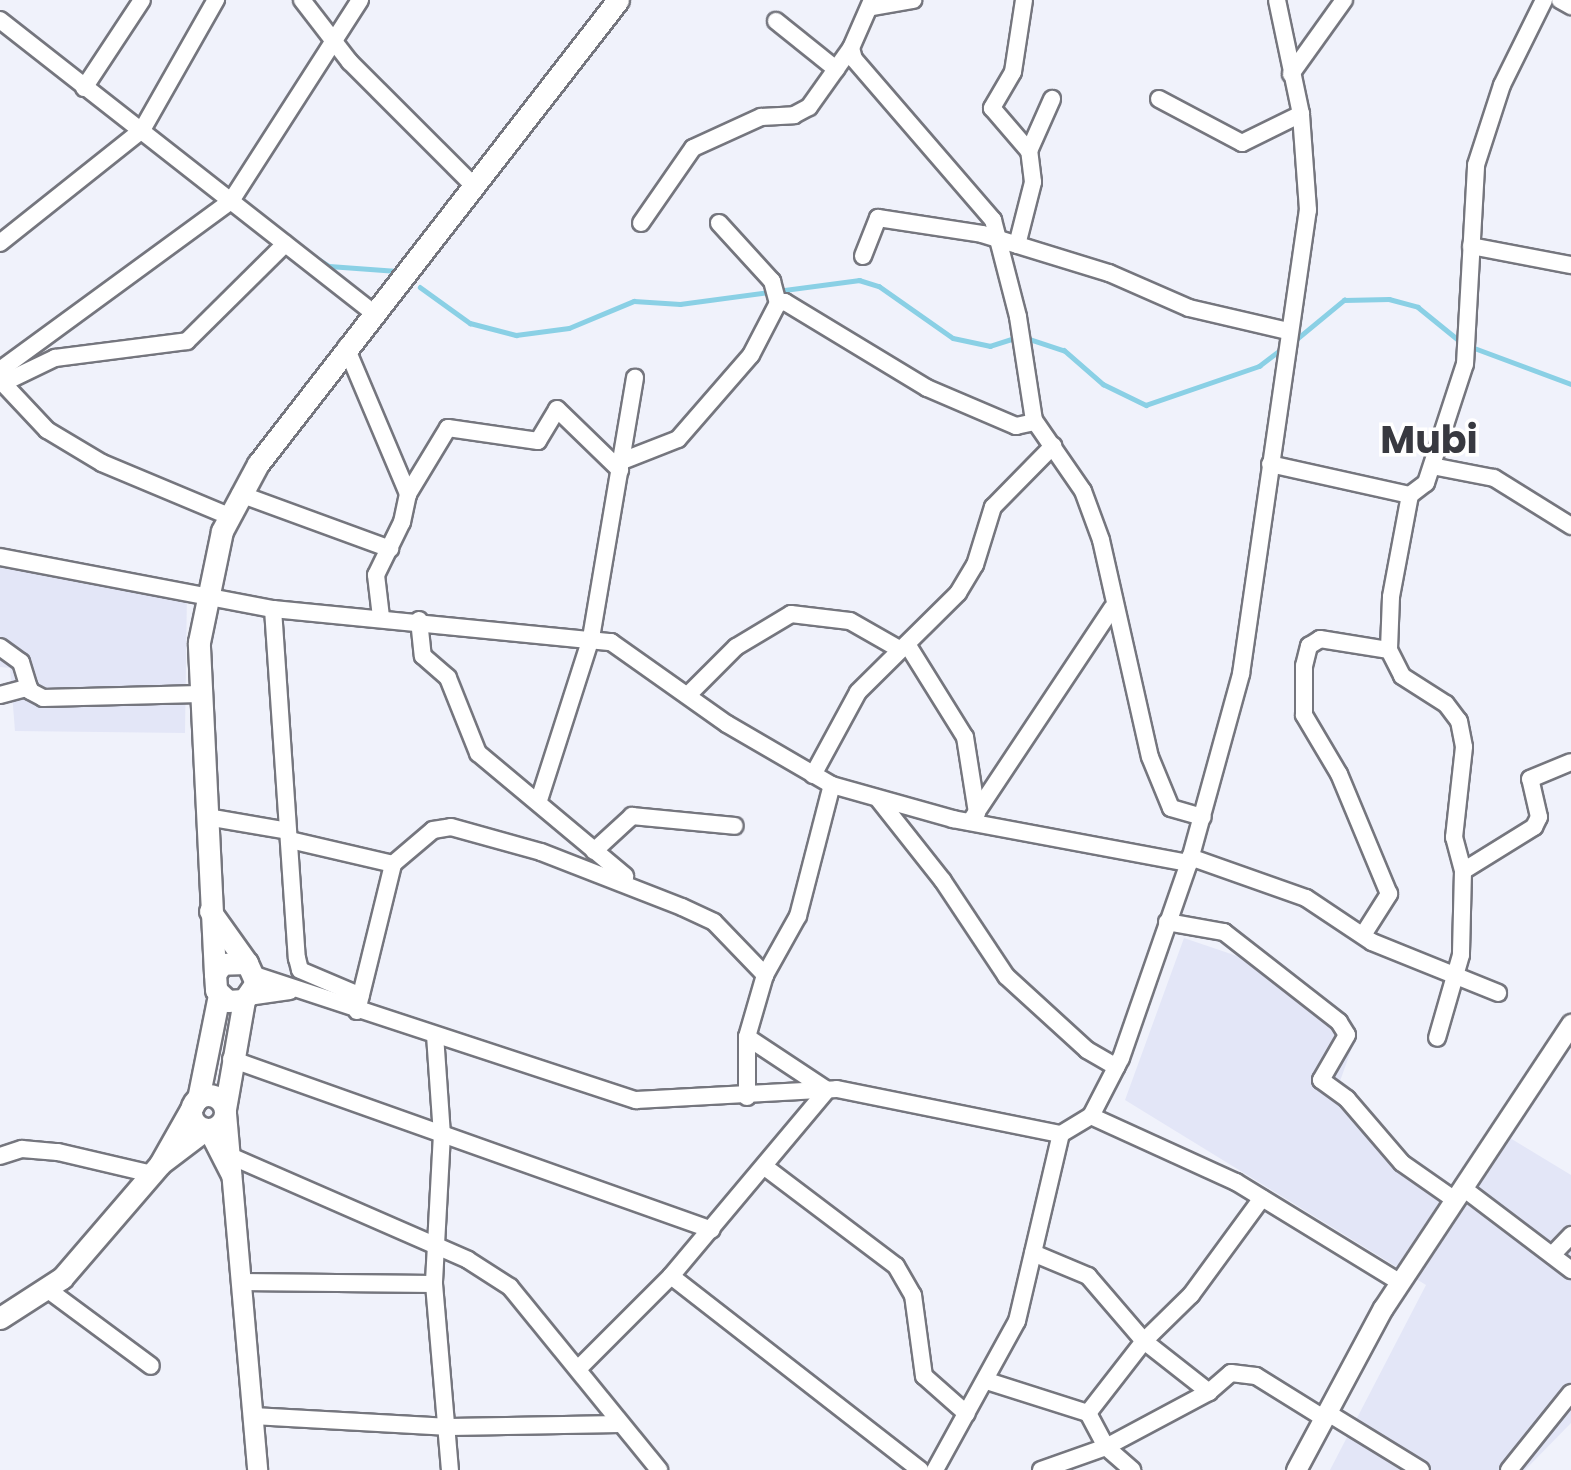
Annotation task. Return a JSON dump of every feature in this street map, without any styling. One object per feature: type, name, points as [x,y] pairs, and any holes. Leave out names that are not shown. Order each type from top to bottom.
[{"type":"main road","points":[[207,1130],[193,1120],[219,995],[210,911],[200,694],[205,593],[229,516],[240,494],[346,347],[618,0]]},
{"type":"main road","points":[[156,1169],[207,1130],[225,1111],[231,1059],[251,969],[210,911]]},
{"type":"main road","points":[[215,974],[234,959],[251,969]]},
{"type":"main road","points":[[219,995],[246,998]]},
{"type":"main road","points":[[0,1318],[47,1289],[87,1254],[156,1169],[196,1101],[214,1096],[225,1111]]},
{"type":"street","points":[[84,88],[142,0]]},
{"type":"street","points":[[0,243],[142,130],[216,0]]},
{"type":"street","points":[[302,0],[331,37],[472,184]]},
{"type":"street","points":[[1,378],[230,201],[331,37],[360,0]]},
{"type":"street","points":[[641,223],[693,148],[761,117],[794,115],[819,97],[851,48],[872,3],[913,0]]},
{"type":"street","points":[[1024,0],[1013,72],[992,108],[1029,151]]},
{"type":"street","points":[[273,609],[300,970],[359,1004],[435,1035],[636,1100],[747,1097],[827,1090],[937,1105],[1061,1134],[1091,1116],[1117,1067],[1190,860],[1241,674],[1288,331],[1308,210],[1301,114],[1277,0]]},
{"type":"street","points":[[1291,74],[1344,0]]},
{"type":"street","points":[[1437,1038],[1457,980],[1463,871],[1454,837],[1464,747],[1460,721],[1446,704],[1402,676],[1389,650],[1391,597],[1410,495],[1426,483],[1465,364],[1476,165],[1502,85],[1544,0]]},
{"type":"street","points":[[1560,0],[1571,6]]},
{"type":"street","points":[[0,20],[373,312]]},
{"type":"street","points":[[776,21],[835,69]]},
{"type":"street","points":[[851,48],[854,59],[978,199],[1001,241],[1035,422],[1083,491],[1113,590],[1112,608],[1163,790],[1178,814],[1203,817]]},
{"type":"street","points":[[1017,245],[1033,182],[1029,151],[1052,99]]},
{"type":"street","points":[[1158,99],[1242,143],[1301,114]]},
{"type":"street","points":[[863,256],[878,218],[1017,245],[1109,274],[1189,308],[1288,331]]},
{"type":"street","points":[[621,465],[678,439],[751,355],[778,301],[772,281],[719,223]]},
{"type":"street","points":[[1,378],[55,358],[169,348],[187,341],[285,244]]},
{"type":"street","points":[[1471,246],[1571,265]]},
{"type":"street","points":[[778,301],[793,303],[926,387],[1016,426],[1035,422]]},
{"type":"street","points":[[346,347],[408,494]]},
{"type":"street","points":[[1,378],[47,430],[102,463],[229,516]]},
{"type":"street","points":[[539,800],[591,638],[635,378]]},
{"type":"street","points":[[381,617],[376,575],[390,549],[408,494],[448,428],[538,441],[557,409],[621,465]]},
{"type":"street","points":[[813,775],[858,692],[958,593],[975,565],[993,508],[1053,446]]},
{"type":"street","points":[[1270,464],[1410,495]]},
{"type":"street","points":[[1432,466],[1494,478],[1571,526]]},
{"type":"street","points":[[240,494],[390,549]]},
{"type":"street","points":[[0,557],[205,593],[273,609],[419,620],[591,638],[626,649],[688,695],[832,785],[879,800],[1190,860],[1306,898],[1363,935],[1457,980],[1498,993]]},
{"type":"street","points":[[974,818],[1112,608]]},
{"type":"street","points":[[688,695],[736,647],[791,614],[850,621],[903,646],[965,737],[974,818]]},
{"type":"street","points":[[419,620],[423,656],[448,678],[478,753],[539,800],[594,851],[647,892]]},
{"type":"street","points":[[1363,935],[1389,894],[1385,878],[1339,774],[1304,715],[1304,666],[1309,646],[1320,639],[1389,650]]},
{"type":"street","points":[[0,647],[21,662],[29,687],[43,698],[200,694]]},
{"type":"street","points":[[0,695],[29,687]]},
{"type":"street","points":[[1463,871],[1534,827],[1539,817],[1530,779],[1571,762]]},
{"type":"street","points":[[747,1097],[747,1037],[765,975],[798,916],[832,785]]},
{"type":"street","points":[[879,800],[930,863],[1006,976],[1087,1050],[1117,1067]]},
{"type":"street","points":[[594,851],[632,816],[735,826]]},
{"type":"street","points":[[206,817],[393,864]]},
{"type":"street","points":[[359,1004],[393,864],[433,831],[452,827],[647,892],[714,922],[765,975]]},
{"type":"street","points":[[1167,922],[1224,932],[1339,1022],[1347,1035],[1321,1080],[1347,1098],[1402,1163],[1459,1194],[1571,1270]]},
{"type":"street","points":[[251,969],[292,990],[359,1004]]},
{"type":"street","points":[[246,998],[292,990]]},
{"type":"street","points":[[1296,1470],[1399,1282],[1571,1024]]},
{"type":"street","points":[[435,1035],[442,1134],[439,1247],[435,1284],[450,1427],[450,1470]]},
{"type":"street","points":[[747,1037],[827,1090]]},
{"type":"street","points":[[231,1059],[712,1230]]},
{"type":"street","points":[[578,1369],[671,1276],[827,1090]]},
{"type":"street","points":[[225,1111],[234,1158],[240,1282],[257,1470]]},
{"type":"street","points":[[1091,1116],[1262,1198],[1399,1282]]},
{"type":"street","points":[[207,1130],[233,1180]]},
{"type":"street","points":[[935,1470],[987,1381],[1017,1321],[1061,1134]]},
{"type":"street","points":[[0,1156],[50,1151],[156,1169]]},
{"type":"street","points":[[234,1158],[439,1247],[510,1287],[659,1470]]},
{"type":"street","points":[[765,1167],[896,1266],[913,1295],[925,1377],[967,1413]]},
{"type":"street","points":[[1088,1413],[1144,1341],[1191,1296],[1262,1198]]},
{"type":"street","points":[[1552,1255],[1571,1235]]},
{"type":"street","points":[[1033,1253],[1088,1276],[1144,1341],[1209,1392]]},
{"type":"street","points":[[671,1276],[920,1470]]},
{"type":"street","points":[[240,1282],[435,1284]]},
{"type":"street","points":[[47,1289],[151,1366]]},
{"type":"street","points":[[1041,1470],[1106,1447],[1209,1392],[1231,1373],[1256,1376],[1421,1470]]},
{"type":"street","points":[[987,1381],[1088,1413],[1106,1447],[1132,1470]]},
{"type":"street","points":[[1512,1468],[1571,1393]]},
{"type":"street","points":[[253,1416],[450,1427],[620,1424]]},
{"type":"shaded area","points":[[0,557],[187,591],[185,733],[15,731],[10,668],[0,667]]},
{"type":"shaded area","points":[[1184,938],[1237,956],[1354,1042],[1334,1098],[1442,1200],[1497,1130],[1571,1175],[1571,1423],[1525,1470],[1330,1470],[1426,1285],[1125,1100]]},
{"type":"waterway","points":[[312,255],[329,266],[397,271]]},
{"type":"waterway","points":[[420,287],[470,323],[516,335],[569,328],[634,301],[680,304],[859,280],[879,286],[953,338],[990,346],[1017,337]]},
{"type":"waterway","points":[[1298,338],[1344,300],[1389,299],[1418,307],[1461,342]]},
{"type":"waterway","points":[[1026,338],[1064,350],[1103,384],[1146,405],[1259,366],[1280,350]]},
{"type":"waterway","points":[[1469,346],[1571,384]]},
{"type":"district","name":"Mubi","points":[[1429,440]]}]
